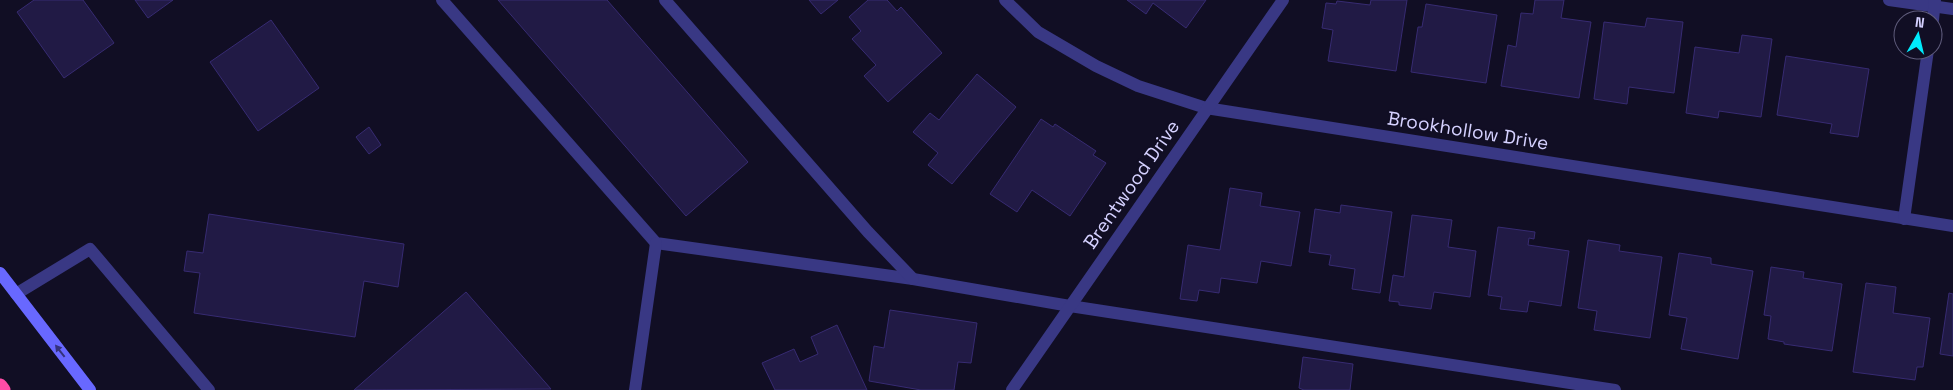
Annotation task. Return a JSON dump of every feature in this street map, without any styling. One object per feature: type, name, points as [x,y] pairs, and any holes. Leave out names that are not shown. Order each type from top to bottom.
[{"type":"highway","points":[[0,386],[3,390]]},
{"type":"main road","points":[[0,273],[90,390]]},
{"type":"street","points":[[442,0],[656,243],[913,279],[1070,306],[1615,390]]},
{"type":"street","points":[[665,0],[868,232],[913,279]]},
{"type":"street","name":"Brookhollow Drive","points":[[1005,0],[1038,32],[1096,66],[1138,86],[1206,108],[1953,226]]},
{"type":"street","name":"Brentwood Drive","points":[[1012,390],[1282,0]]},
{"type":"street","points":[[1889,0],[1935,3],[1953,9]]},
{"type":"street","points":[[1904,219],[1927,60]]},
{"type":"street","points":[[635,390],[656,243]]},
{"type":"street","points":[[16,294],[90,249],[209,390]]},
{"type":"building","points":[[34,0],[83,0],[114,43],[64,78],[17,12]]},
{"type":"building","points":[[135,0],[173,0],[148,18]]},
{"type":"building","points":[[498,0],[607,0],[748,162],[686,216]]},
{"type":"building","points":[[809,0],[838,0],[821,14]]},
{"type":"building","points":[[868,0],[887,0],[897,11],[901,7],[942,53],[888,102],[864,76],[876,65],[852,39],[861,31],[849,17]]},
{"type":"building","points":[[1127,0],[1206,0],[1186,28],[1153,3],[1146,14]]},
{"type":"building","points":[[1371,0],[1407,0],[1396,71],[1328,61],[1333,30],[1322,28],[1326,3],[1336,4],[1337,1],[1370,5]]},
{"type":"building","points":[[1535,0],[1564,0],[1561,18],[1591,22],[1579,98],[1501,86],[1508,45],[1516,47],[1521,13],[1533,14]]},
{"type":"building","points":[[1426,4],[1497,15],[1486,83],[1411,72],[1418,27],[1422,27]]},
{"type":"building","points":[[1647,18],[1683,22],[1674,93],[1629,87],[1627,104],[1594,99],[1604,22],[1645,27]]},
{"type":"building","points":[[271,20],[319,88],[258,131],[210,62]]},
{"type":"building","points":[[1742,35],[1772,39],[1761,117],[1719,111],[1718,118],[1686,113],[1695,47],[1739,53]]},
{"type":"building","points":[[1786,56],[1869,69],[1858,137],[1830,133],[1832,124],[1777,115]]},
{"type":"building","points":[[977,74],[1016,107],[952,184],[928,165],[938,153],[913,132],[930,113],[939,120]]},
{"type":"building","points":[[1041,119],[1053,127],[1055,124],[1096,151],[1093,155],[1106,163],[1070,216],[1032,190],[1017,212],[990,194]]},
{"type":"building","points":[[369,127],[381,145],[369,154],[356,137]]},
{"type":"building","points":[[1230,188],[1262,193],[1260,206],[1300,212],[1291,266],[1261,261],[1257,283],[1221,278],[1219,293],[1199,290],[1197,301],[1180,299],[1188,245],[1220,250]]},
{"type":"building","points":[[1341,205],[1392,212],[1380,293],[1352,289],[1355,269],[1329,265],[1331,255],[1309,252],[1315,209],[1340,213]]},
{"type":"building","points":[[209,214],[404,244],[398,287],[364,281],[355,337],[194,313],[200,273],[184,271],[187,251],[203,253]]},
{"type":"building","points":[[1412,215],[1452,220],[1448,247],[1476,251],[1470,297],[1434,292],[1431,309],[1399,305],[1399,302],[1389,301],[1393,275],[1404,277]]},
{"type":"building","points":[[1498,227],[1535,232],[1534,239],[1529,238],[1528,245],[1569,251],[1561,306],[1529,301],[1527,312],[1500,309],[1502,297],[1488,295]]},
{"type":"building","points":[[1588,240],[1620,245],[1619,251],[1662,257],[1650,338],[1594,330],[1597,311],[1578,308]]},
{"type":"building","points":[[1679,253],[1711,258],[1711,264],[1753,271],[1738,359],[1681,349],[1687,318],[1669,315]]},
{"type":"building","points":[[1771,267],[1804,272],[1803,278],[1842,284],[1832,351],[1784,344],[1784,342],[1768,339],[1771,316],[1764,315]]},
{"type":"building","points":[[1866,283],[1896,287],[1893,313],[1930,318],[1923,367],[1917,367],[1915,380],[1853,372]]},
{"type":"building","points":[[466,292],[551,389],[354,390]]},
{"type":"building","points":[[1949,293],[1953,294],[1953,356],[1940,354]]},
{"type":"building","points":[[890,310],[977,323],[971,363],[958,362],[954,390],[921,390],[869,381],[874,346],[884,348]]},
{"type":"building","points":[[837,325],[867,390],[775,390],[762,363],[794,349],[800,362],[818,354],[811,337]]},
{"type":"building","points":[[1303,357],[1353,364],[1350,390],[1304,390],[1299,388]]}]
